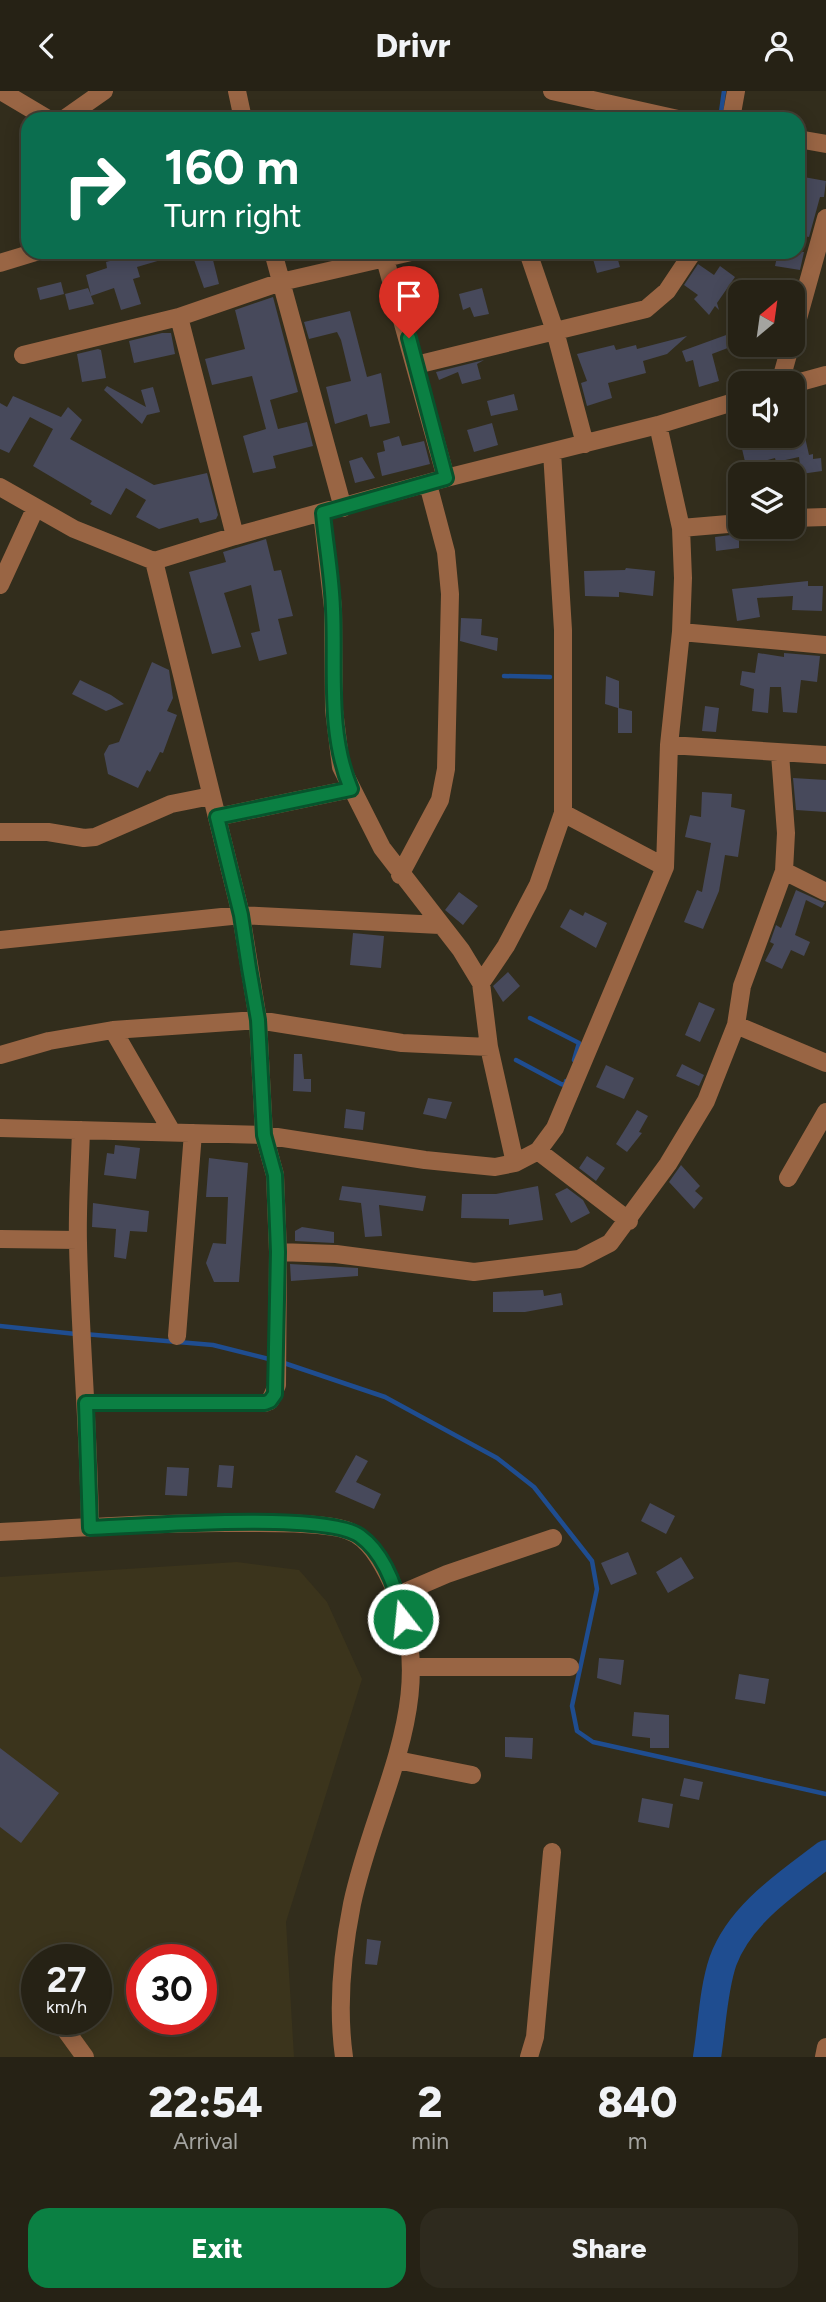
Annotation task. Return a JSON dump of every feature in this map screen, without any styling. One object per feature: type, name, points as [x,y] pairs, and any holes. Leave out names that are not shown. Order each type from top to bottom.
[{"type":"street","points":[[1,91],[36,112]]},
{"type":"street","points":[[74,112],[104,91]]},
{"type":"street","points":[[237,91],[242,112]]},
{"type":"street","points":[[551,91],[646,112]]},
{"type":"street","points":[[732,112],[736,91]]},
{"type":"street","points":[[805,140],[826,144]]},
{"type":"street","points":[[783,371],[826,218]]},
{"type":"street","points":[[0,263],[21,257]]},
{"type":"street","points":[[276,259],[343,508]]},
{"type":"street","points":[[23,355],[178,317],[281,282],[385,259],[446,478]]},
{"type":"street","points":[[530,259],[555,331],[585,444]]},
{"type":"street","points":[[416,365],[646,309],[667,291],[688,259]]},
{"type":"street","points":[[178,317],[235,536]]},
{"type":"street","points":[[805,381],[826,375]]},
{"type":"street","points":[[0,487],[75,529],[154,561],[446,478],[658,425],[728,404]]},
{"type":"street","points":[[0,1128],[264,1135],[425,1160],[495,1167],[515,1163],[538,1151],[555,1128],[665,867],[669,745],[681,632],[681,528],[658,425]]},
{"type":"street","points":[[481,983],[506,946],[538,885],[563,813],[563,630],[552,452]]},
{"type":"street","points":[[400,875],[440,800],[446,769],[450,594],[446,552],[428,484]]},
{"type":"street","points":[[0,585],[35,509]]},
{"type":"street","points":[[323,513],[333,608],[337,744],[341,767],[400,875],[461,950],[481,983],[489,1047],[515,1163]]},
{"type":"street","points":[[805,518],[826,517]]},
{"type":"street","points":[[681,528],[728,524]]},
{"type":"street","points":[[86,1403],[177,1405],[270,1401],[277,1385],[278,1252],[275,1175],[264,1135],[258,1020],[241,915],[154,561]]},
{"type":"street","points":[[681,632],[826,645]]},
{"type":"street","points":[[669,745],[826,755]]},
{"type":"street","points":[[278,1252],[336,1254],[474,1272],[579,1259],[610,1243],[629,1221],[668,1164],[706,1101],[736,1025],[742,986],[784,871],[786,833],[779,754]]},
{"type":"street","points":[[217,817],[351,789]]},
{"type":"street","points":[[0,832],[48,832],[84,838],[95,837],[171,804],[211,796]]},
{"type":"street","points":[[563,813],[665,867]]},
{"type":"street","points":[[784,871],[826,892]]},
{"type":"street","points":[[0,940],[241,915],[440,925]]},
{"type":"street","points":[[0,1055],[49,1041],[113,1030],[258,1020],[402,1043],[489,1047]]},
{"type":"street","points":[[736,1025],[826,1063]]},
{"type":"street","points":[[113,1030],[172,1132]]},
{"type":"street","points":[[788,1178],[826,1112]]},
{"type":"street","points":[[81,1130],[78,1240],[90,1528]]},
{"type":"street","points":[[177,1336],[193,1133]]},
{"type":"street","points":[[538,1151],[629,1221]]},
{"type":"street","points":[[0,1239],[78,1240]]},
{"type":"street","points":[[0,1532],[221,1523],[340,1528],[359,1535],[375,1551],[398,1595],[413,1667],[409,1708],[397,1760],[353,1901],[347,1934],[341,1993],[344,2057]]},
{"type":"street","points":[[398,1595],[447,1574],[553,1538]]},
{"type":"street","points":[[413,1667],[570,1667]]},
{"type":"street","points":[[397,1760],[472,1775]]},
{"type":"street","points":[[529,2057],[535,2037],[552,1852]]},
{"type":"street","points":[[69,2035],[85,2057]]},
{"type":"street","points":[[824,2057],[826,2047]]},
{"type":"shaded area","points":[[237,1562],[299,1570],[327,1602],[362,1679],[286,1922],[294,2057],[0,2057],[0,1577]]},
{"type":"building","points":[[805,177],[826,181],[824,197],[820,197],[809,237],[805,236]]},
{"type":"building","points":[[117,259],[164,259],[137,267],[140,277],[133,279],[141,304],[121,310],[114,288],[91,296],[94,304],[69,310],[65,294],[88,288],[91,295],[86,275],[107,268],[106,262]]},
{"type":"building","points":[[194,259],[213,259],[219,284],[204,288]]},
{"type":"building","points":[[593,259],[618,259],[620,267],[597,273]]},
{"type":"building","points":[[776,259],[802,259],[800,270],[775,266]]},
{"type":"building","points":[[698,264],[714,275],[720,266],[735,277],[728,280],[728,287],[717,303],[719,310],[715,306],[709,315],[694,299],[698,295],[684,285]]},
{"type":"building","points":[[61,282],[64,294],[40,300],[37,288]]},
{"type":"building","points":[[482,288],[489,314],[474,317],[470,307],[463,310],[459,294]]},
{"type":"building","points":[[273,297],[298,392],[270,400],[278,429],[307,422],[313,446],[273,456],[276,468],[253,473],[243,436],[266,429],[252,376],[212,385],[205,359],[245,349],[235,310]]},
{"type":"building","points":[[350,311],[367,377],[381,373],[390,423],[370,427],[367,414],[335,424],[326,387],[351,381],[341,340],[337,332],[309,339],[304,322]]},
{"type":"building","points":[[171,333],[175,354],[134,363],[129,341]]},
{"type":"building","points":[[728,334],[728,348],[712,354],[719,381],[699,387],[693,360],[686,362],[682,351]]},
{"type":"building","points":[[687,336],[667,354],[643,361],[646,373],[608,383],[612,398],[587,406],[581,383],[587,381],[577,354],[614,345],[616,350],[636,345],[637,349]]},
{"type":"building","points":[[101,350],[106,378],[82,382],[77,354]]},
{"type":"building","points":[[484,360],[477,364],[481,379],[462,384],[458,372],[439,380],[436,372]]},
{"type":"building","points":[[107,386],[146,407],[141,390],[153,387],[160,412],[147,415],[142,424],[104,390]]},
{"type":"building","points":[[514,394],[518,410],[491,416],[487,401]]},
{"type":"building","points":[[13,396],[61,417],[68,407],[82,420],[70,439],[154,485],[207,473],[218,515],[216,519],[200,523],[198,518],[159,529],[136,517],[146,500],[126,488],[111,515],[90,504],[92,501],[33,466],[53,429],[30,417],[9,453],[0,449],[0,403],[7,407]]},
{"type":"building","points":[[492,423],[498,445],[474,452],[467,430]]},
{"type":"building","points":[[399,436],[402,446],[424,441],[430,464],[382,476],[377,453],[385,451],[383,441]]},
{"type":"building","points":[[805,437],[809,455],[813,454],[813,459],[821,458],[822,471],[805,473],[805,462],[800,462],[799,457],[776,462],[775,458],[745,462],[742,448],[805,448]]},
{"type":"building","points":[[362,457],[375,478],[355,483],[349,461]]},
{"type":"building","points":[[728,535],[728,539],[739,539],[739,548],[716,551],[715,537]]},
{"type":"building","points":[[266,539],[274,571],[281,570],[293,616],[278,619],[287,654],[259,661],[251,633],[260,631],[251,585],[224,593],[241,647],[212,654],[189,572],[226,562],[223,552]]},
{"type":"building","points":[[626,568],[655,571],[653,596],[619,592],[619,597],[585,596],[584,571]]},
{"type":"building","points":[[808,581],[808,586],[823,586],[822,611],[792,610],[793,596],[757,598],[760,617],[737,621],[732,589]]},
{"type":"building","points":[[461,618],[482,619],[481,635],[498,638],[497,651],[460,641]]},
{"type":"building","points":[[758,653],[784,657],[784,653],[820,656],[817,682],[801,680],[797,713],[783,712],[781,687],[770,687],[768,713],[752,711],[754,689],[740,685],[742,671],[755,673]]},
{"type":"building","points":[[152,662],[169,670],[173,698],[167,711],[177,715],[163,753],[160,752],[150,772],[147,770],[138,788],[108,774],[104,754],[109,745],[119,742]]},
{"type":"building","points":[[606,676],[619,681],[619,708],[632,711],[632,733],[618,733],[618,708],[605,704]]},
{"type":"building","points":[[80,680],[124,704],[106,711],[72,694]]},
{"type":"building","points":[[705,706],[719,708],[716,732],[702,731]]},
{"type":"building","points":[[793,778],[826,780],[826,812],[796,810]]},
{"type":"building","points":[[702,792],[732,794],[731,807],[745,810],[738,857],[725,855],[719,891],[703,929],[684,922],[697,890],[702,892],[711,843],[685,837],[690,815],[701,817]]},
{"type":"building","points":[[796,890],[825,903],[822,908],[806,900],[795,935],[810,942],[804,956],[791,950],[782,969],[765,961],[774,944],[770,942],[776,925],[781,928]]},
{"type":"building","points":[[459,892],[478,906],[463,925],[445,910]]},
{"type":"building","points":[[570,909],[583,916],[585,912],[607,923],[596,948],[560,927]]},
{"type":"building","points":[[353,933],[384,936],[381,968],[350,965]]},
{"type":"building","points":[[508,972],[520,986],[503,1002],[493,986]]},
{"type":"building","points":[[699,1002],[715,1009],[700,1042],[685,1035]]},
{"type":"building","points":[[294,1054],[302,1054],[304,1079],[311,1079],[311,1092],[293,1091]]},
{"type":"building","points":[[682,1064],[704,1075],[699,1086],[676,1076]]},
{"type":"building","points":[[606,1065],[634,1078],[624,1099],[596,1087]]},
{"type":"building","points":[[428,1098],[452,1102],[446,1119],[423,1114]]},
{"type":"building","points":[[346,1109],[365,1112],[363,1130],[344,1128]]},
{"type":"building","points":[[637,1110],[648,1116],[639,1132],[642,1133],[627,1152],[616,1144]]},
{"type":"building","points":[[115,1145],[140,1148],[136,1179],[104,1175],[107,1153],[114,1154]]},
{"type":"building","points":[[587,1156],[605,1168],[596,1181],[579,1168]]},
{"type":"building","points":[[209,1158],[248,1163],[239,1282],[214,1282],[206,1263],[213,1243],[226,1244],[228,1197],[206,1197]]},
{"type":"building","points":[[681,1165],[700,1186],[695,1191],[703,1198],[694,1209],[669,1182]]},
{"type":"building","points":[[342,1186],[426,1196],[423,1211],[379,1205],[382,1236],[365,1237],[361,1203],[339,1200]]},
{"type":"building","points":[[538,1186],[543,1220],[509,1225],[509,1219],[461,1218],[462,1194],[496,1194]]},
{"type":"building","points":[[567,1188],[583,1200],[590,1213],[571,1223],[555,1194]]},
{"type":"building","points":[[93,1203],[149,1211],[147,1232],[130,1231],[126,1259],[114,1257],[116,1229],[92,1227]]},
{"type":"building","points":[[302,1227],[334,1232],[334,1243],[295,1241],[295,1231]]},
{"type":"building","points":[[290,1264],[358,1268],[358,1276],[291,1281]]},
{"type":"building","points":[[543,1290],[544,1296],[561,1293],[563,1305],[525,1312],[493,1312],[493,1292]]},
{"type":"building","points":[[356,1455],[368,1461],[356,1482],[381,1494],[374,1509],[335,1492]]},
{"type":"building","points":[[219,1465],[234,1466],[232,1488],[217,1487]]},
{"type":"building","points":[[167,1467],[189,1468],[187,1496],[165,1495]]},
{"type":"building","points":[[650,1503],[675,1516],[666,1534],[641,1521]]},
{"type":"building","points":[[628,1552],[637,1574],[611,1585],[601,1563]]},
{"type":"building","points":[[681,1557],[694,1578],[668,1593],[656,1572]]},
{"type":"building","points":[[599,1658],[624,1660],[621,1685],[597,1678]]},
{"type":"building","points":[[739,1674],[769,1679],[765,1704],[735,1699]]},
{"type":"building","points":[[634,1712],[669,1715],[669,1748],[650,1748],[650,1738],[632,1736]]},
{"type":"building","points":[[505,1737],[533,1738],[532,1759],[505,1757]]},
{"type":"building","points":[[0,1748],[59,1793],[21,1843],[0,1827]]},
{"type":"building","points":[[684,1778],[703,1782],[699,1800],[680,1796]]},
{"type":"building","points":[[642,1798],[673,1804],[669,1828],[638,1822]]},
{"type":"building","points":[[367,1939],[381,1941],[377,1965],[365,1964]]},
{"type":"waterway","points":[[721,112],[724,91]]},
{"type":"waterway","points":[[504,676],[550,677]]},
{"type":"waterway","points":[[530,1018],[579,1043],[574,1060]]},
{"type":"waterway","points":[[516,1060],[561,1084],[565,1085],[566,1081]]},
{"type":"waterway","points":[[0,1326],[76,1334]]},
{"type":"waterway","points":[[84,1334],[213,1345],[273,1360]]},
{"type":"waterway","points":[[281,1362],[385,1397],[497,1458],[534,1487],[592,1561],[597,1589],[572,1706],[577,1731],[593,1742],[826,1794]]},
{"type":"waterway","points":[[707,2057],[717,1984],[731,1944],[753,1914],[781,1888],[826,1854]]},
{"type":"route","points":[[403,1619],[398,1595],[375,1551],[359,1535],[340,1528],[279,1523],[90,1528],[86,1403],[265,1403],[275,1394],[278,1252],[275,1175],[264,1135],[258,1020],[241,915],[217,817],[351,789],[341,767],[337,744],[333,608],[323,513],[446,478],[409,338]]}]
